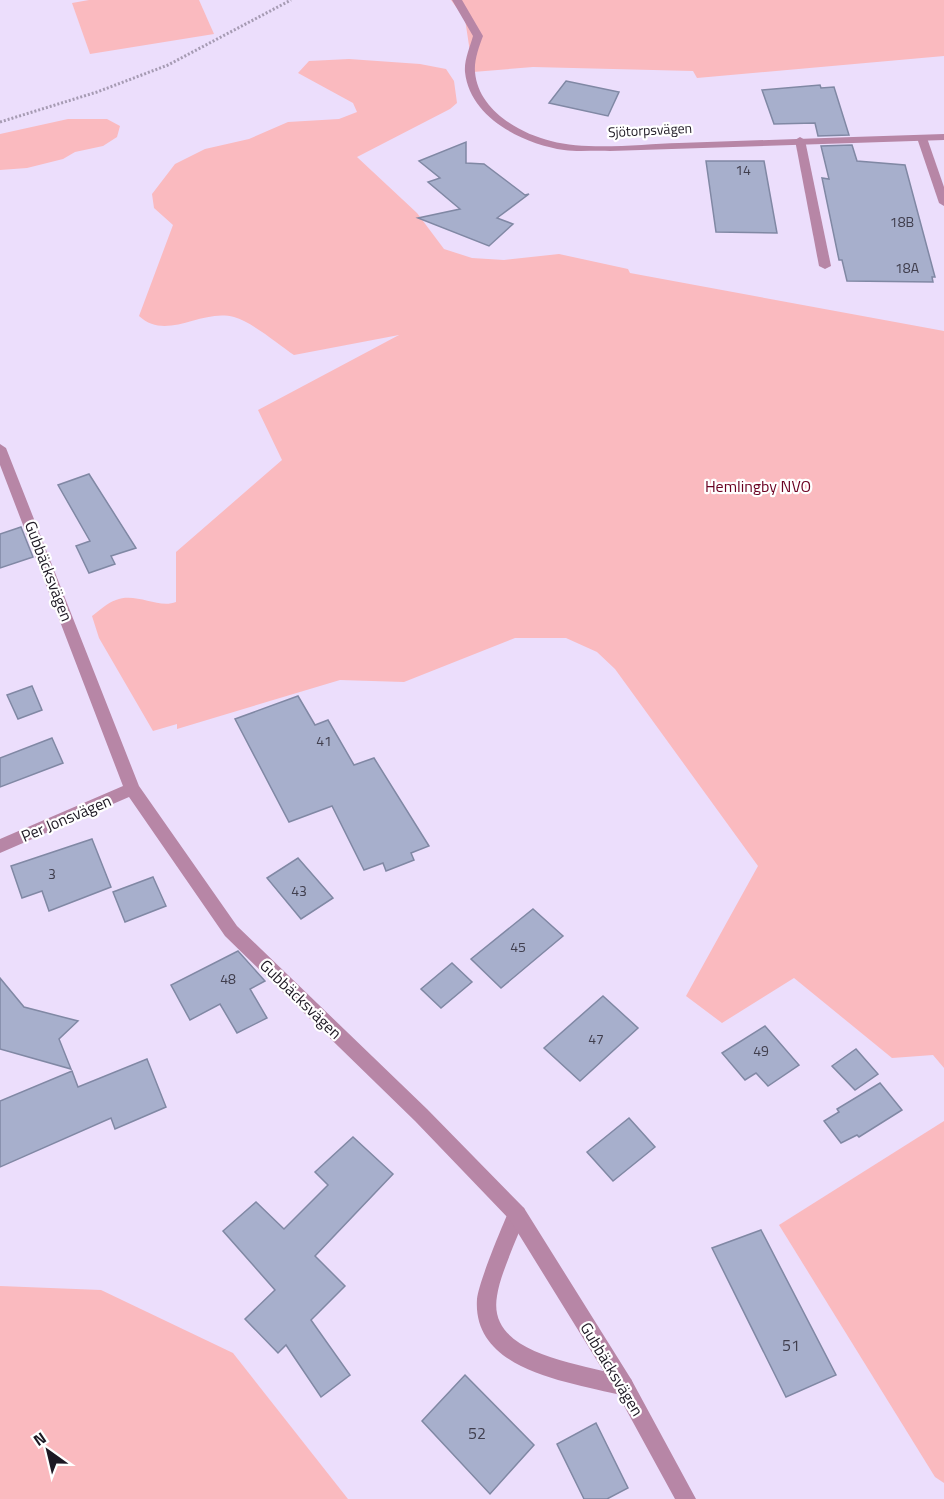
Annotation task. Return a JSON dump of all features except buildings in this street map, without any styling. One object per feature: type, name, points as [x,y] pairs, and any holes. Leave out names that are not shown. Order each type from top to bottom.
[{"type":"street","name":"Sjötorpsvägen","points":[[457,0],[478,36],[469,71],[478,94],[505,124],[534,138],[564,147],[610,148],[944,137]]},
{"type":"street","points":[[922,138],[944,203]]},
{"type":"street","points":[[800,140],[825,266]]},
{"type":"street","name":"Gubbäcksvägen","points":[[0,448],[132,789],[231,931],[421,1115],[517,1214],[624,1386],[686,1499]]},
{"type":"street","name":"Per Jonsvägen","points":[[0,846],[132,789]]},
{"type":"street","points":[[517,1214],[488,1296],[487,1318],[495,1335],[526,1360],[624,1386]]},
{"type":"path","points":[[0,122],[86,95],[166,66],[193,54],[263,12],[291,0]]},
{"type":"green space","points":[[89,0],[199,0],[214,34],[90,54],[72,3]]},
{"type":"green space","points":[[451,0],[944,0],[944,56],[697,78],[693,71],[533,67],[473,72],[465,19]]},
{"type":"green space","name":"Hemlingby NVO","points":[[349,59],[420,64],[446,69],[454,81],[457,103],[450,109],[357,157],[417,213],[444,249],[472,258],[504,260],[559,254],[628,269],[630,273],[944,331],[944,1068],[933,1055],[892,1058],[794,978],[722,1023],[686,996],[758,866],[615,669],[597,652],[566,638],[515,638],[404,682],[340,680],[177,729],[177,724],[153,731],[99,638],[92,616],[109,603],[124,598],[162,604],[176,602],[176,552],[282,460],[258,410],[399,335],[294,355],[257,328],[234,317],[222,315],[161,326],[150,323],[139,316],[173,225],[154,208],[152,194],[175,164],[205,149],[249,139],[288,122],[339,119],[357,112],[353,103],[298,73],[309,61]]},
{"type":"green space","points":[[68,119],[107,119],[120,126],[117,137],[103,146],[75,152],[63,159],[27,168],[0,170],[0,134]]},
{"type":"green space","points":[[944,1121],[944,1483],[935,1477],[779,1225]]},
{"type":"green space","points":[[0,1286],[101,1290],[233,1353],[348,1499],[0,1499]]}]
